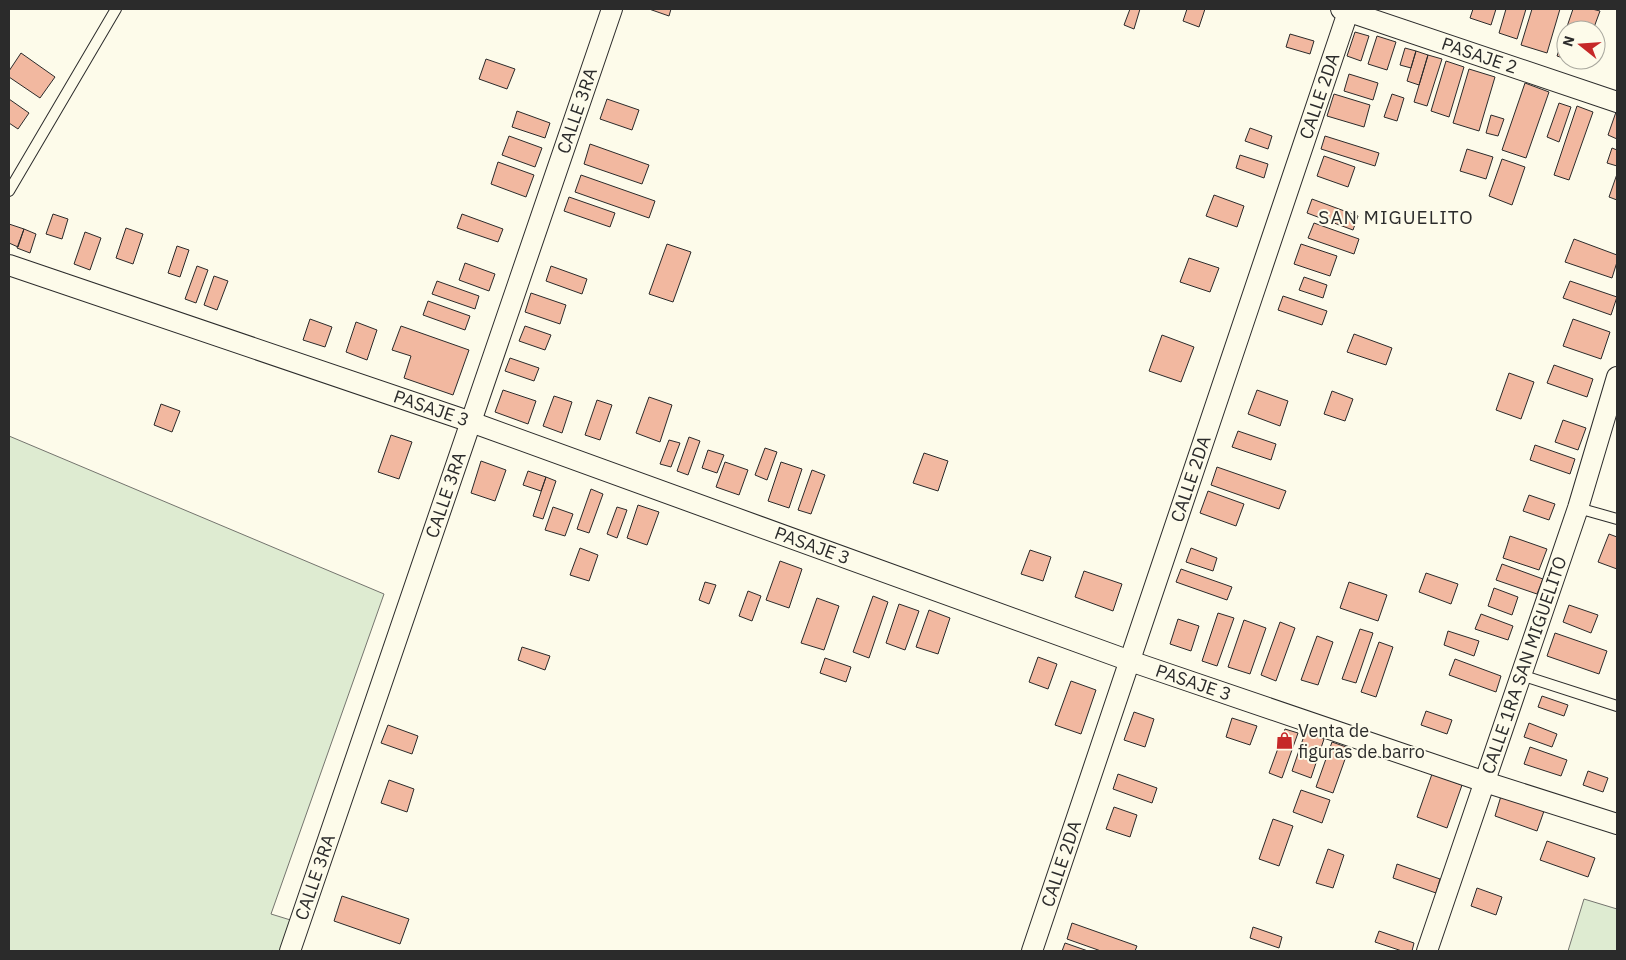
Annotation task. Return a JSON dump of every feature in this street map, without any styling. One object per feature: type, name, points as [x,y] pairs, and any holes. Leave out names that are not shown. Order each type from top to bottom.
[{"type":"street","name":"CALLE 3RA","points":[[290,951],[612,9]]},
{"type":"street","name":"PASAJE 2","points":[[1346,10],[1617,102]]},
{"type":"street","name":"CALLE 2DA","points":[[1032,951],[1346,10]]},
{"type":"street","name":"PASAJE 3","points":[[9,265],[471,422],[1130,661],[1485,782],[1617,824]]},
{"type":"street","name":"CALLE 1RA SAN MIGUELITO","points":[[1427,951],[1578,508],[1617,377]]},
{"type":"lane","points":[[9,190],[116,9]]},
{"type":"lane","points":[[1578,508],[1617,520]]},
{"type":"lane","points":[[1521,675],[1617,706]]},
{"type":"green space","points":[[9,436],[384,594],[271,914],[297,922],[289,951],[9,951]]},
{"type":"green space","points":[[1584,899],[1617,909],[1617,951],[1568,951]]},
{"type":"building","points":[[649,9],[671,9],[669,16]]},
{"type":"building","points":[[1130,9],[1140,9],[1134,29],[1124,25]]},
{"type":"building","points":[[1187,9],[1205,9],[1199,27],[1183,21]]},
{"type":"building","points":[[1473,9],[1496,9],[1491,25],[1470,18]]},
{"type":"building","points":[[1506,9],[1526,9],[1517,39],[1499,33]]},
{"type":"building","points":[[1532,9],[1560,9],[1547,53],[1521,45]]},
{"type":"building","points":[[1573,9],[1600,11],[1597,20],[1569,20]]},
{"type":"building","points":[[1355,32],[1369,36],[1361,61],[1347,56]]},
{"type":"building","points":[[1290,34],[1314,41],[1310,54],[1286,47]]},
{"type":"building","points":[[1377,36],[1396,42],[1387,70],[1368,64]]},
{"type":"building","points":[[1405,48],[1416,51],[1411,68],[1400,65]]},
{"type":"building","points":[[1416,51],[1428,55],[1419,85],[1407,81]]},
{"type":"building","points":[[21,53],[55,77],[40,98],[9,77],[9,71]]},
{"type":"building","points":[[1428,55],[1442,59],[1427,106],[1414,102]]},
{"type":"building","points":[[486,59],[515,69],[507,89],[479,79]]},
{"type":"building","points":[[1446,61],[1464,67],[1449,117],[1431,111]]},
{"type":"building","points":[[1469,69],[1495,77],[1479,131],[1453,123]]},
{"type":"building","points":[[1349,74],[1378,83],[1373,100],[1344,91]]},
{"type":"building","points":[[1525,83],[1549,92],[1526,158],[1502,150]]},
{"type":"building","points":[[1334,94],[1370,105],[1364,127],[1327,116]]},
{"type":"building","points":[[1392,94],[1404,98],[1397,121],[1384,117]]},
{"type":"building","points":[[9,99],[29,113],[18,129],[9,123]]},
{"type":"building","points":[[607,99],[639,110],[632,130],[600,119]]},
{"type":"building","points":[[1559,103],[1571,107],[1559,142],[1547,137]]},
{"type":"building","points":[[1577,106],[1593,112],[1569,180],[1554,175]]},
{"type":"building","points":[[517,111],[550,123],[545,138],[512,127]]},
{"type":"building","points":[[1617,112],[1617,139],[1608,135]]},
{"type":"building","points":[[1491,115],[1504,119],[1498,136],[1486,133]]},
{"type":"building","points":[[1250,128],[1272,136],[1268,149],[1245,141]]},
{"type":"building","points":[[509,136],[542,148],[535,167],[502,155]]},
{"type":"building","points":[[1325,136],[1379,153],[1375,166],[1321,149]]},
{"type":"building","points":[[590,144],[649,165],[642,184],[584,164]]},
{"type":"building","points":[[1612,148],[1617,150],[1617,166],[1607,163]]},
{"type":"building","points":[[1467,149],[1493,157],[1486,179],[1460,171]]},
{"type":"building","points":[[1240,155],[1268,164],[1264,178],[1236,168]]},
{"type":"building","points":[[1324,156],[1355,167],[1348,187],[1317,176]]},
{"type":"building","points":[[1502,159],[1525,167],[1512,205],[1489,196]]},
{"type":"building","points":[[498,162],[534,175],[526,197],[491,184]]},
{"type":"building","points":[[1617,174],[1617,200],[1609,197]]},
{"type":"building","points":[[581,175],[655,201],[649,218],[575,192]]},
{"type":"building","points":[[1214,195],[1244,206],[1237,227],[1206,216]]},
{"type":"building","points":[[569,197],[615,213],[610,227],[564,211]]},
{"type":"building","points":[[1312,199],[1358,216],[1353,230],[1307,213]]},
{"type":"building","points":[[53,214],[68,219],[62,239],[46,234]]},
{"type":"building","points":[[462,214],[503,229],[498,242],[457,228]]},
{"type":"building","points":[[1314,223],[1359,239],[1354,254],[1308,238]]},
{"type":"building","points":[[9,224],[24,229],[18,247],[9,243]]},
{"type":"building","points":[[126,228],[143,234],[133,264],[116,258]]},
{"type":"building","points":[[24,229],[36,234],[30,253],[17,248]]},
{"type":"building","points":[[85,232],[101,238],[90,270],[74,264]]},
{"type":"building","points":[[1574,239],[1617,255],[1612,278],[1565,262]]},
{"type":"building","points":[[667,244],[691,252],[673,302],[649,294]]},
{"type":"building","points":[[1301,244],[1337,256],[1330,276],[1294,264]]},
{"type":"building","points":[[177,246],[189,250],[180,277],[168,273]]},
{"type":"building","points":[[1189,258],[1219,268],[1210,292],[1180,282]]},
{"type":"building","points":[[465,263],[495,274],[489,291],[459,280]]},
{"type":"building","points":[[197,266],[208,270],[196,303],[185,299]]},
{"type":"building","points":[[551,266],[587,279],[582,294],[546,281]]},
{"type":"building","points":[[214,276],[228,281],[217,310],[204,305]]},
{"type":"building","points":[[1304,277],[1327,285],[1323,298],[1299,290]]},
{"type":"building","points":[[437,281],[479,296],[475,309],[432,294]]},
{"type":"building","points":[[1570,281],[1617,297],[1611,315],[1563,298]]},
{"type":"building","points":[[531,293],[566,305],[560,324],[525,312]]},
{"type":"building","points":[[1283,296],[1327,311],[1322,325],[1278,310]]},
{"type":"building","points":[[428,301],[470,316],[465,330],[423,315]]},
{"type":"building","points":[[310,319],[332,327],[325,347],[303,340]]},
{"type":"building","points":[[1573,319],[1610,332],[1601,359],[1563,346]]},
{"type":"building","points":[[356,322],[377,330],[367,360],[346,352]]},
{"type":"building","points":[[401,326],[469,350],[453,395],[404,378],[411,356],[392,350]]},
{"type":"building","points":[[525,326],[551,335],[545,350],[519,341]]},
{"type":"building","points":[[1354,334],[1392,348],[1386,365],[1347,352]]},
{"type":"building","points":[[1162,335],[1194,347],[1181,382],[1149,371]]},
{"type":"building","points":[[510,358],[539,368],[534,381],[505,371]]},
{"type":"building","points":[[1554,365],[1593,379],[1587,397],[1547,383]]},
{"type":"building","points":[[1509,373],[1534,382],[1521,419],[1496,410]]},
{"type":"building","points":[[503,390],[536,401],[528,424],[495,412]]},
{"type":"building","points":[[1257,390],[1288,401],[1280,426],[1248,414]]},
{"type":"building","points":[[1332,391],[1353,399],[1345,421],[1324,414]]},
{"type":"building","points":[[554,396],[572,402],[562,433],[543,426]]},
{"type":"building","points":[[649,397],[672,405],[660,442],[636,433]]},
{"type":"building","points":[[597,400],[612,405],[600,440],[585,435]]},
{"type":"building","points":[[161,404],[180,411],[172,432],[154,425]]},
{"type":"building","points":[[1563,420],[1586,428],[1578,450],[1555,442]]},
{"type":"building","points":[[1238,431],[1276,444],[1271,460],[1232,447]]},
{"type":"building","points":[[391,435],[412,442],[399,479],[378,472]]},
{"type":"building","points":[[689,437],[700,441],[688,475],[677,471]]},
{"type":"building","points":[[669,440],[680,443],[671,467],[660,464]]},
{"type":"building","points":[[1535,445],[1575,459],[1570,474],[1530,460]]},
{"type":"building","points":[[765,448],[777,452],[767,480],[755,475]]},
{"type":"building","points":[[708,450],[724,455],[717,473],[702,468]]},
{"type":"building","points":[[924,453],[948,461],[938,491],[913,483]]},
{"type":"building","points":[[481,461],[506,470],[495,501],[471,493]]},
{"type":"building","points":[[725,462],[748,470],[739,495],[716,487]]},
{"type":"building","points":[[781,462],[802,469],[789,508],[768,501]]},
{"type":"building","points":[[1217,467],[1286,491],[1279,509],[1211,485]]},
{"type":"building","points":[[812,470],[825,475],[811,514],[798,510]]},
{"type":"building","points":[[528,471],[546,477],[541,491],[523,485]]},
{"type":"building","points":[[546,477],[556,481],[543,519],[533,516]]},
{"type":"building","points":[[591,489],[603,494],[589,533],[577,529]]},
{"type":"building","points":[[1208,491],[1244,504],[1236,526],[1200,513]]},
{"type":"building","points":[[1529,495],[1555,504],[1549,520],[1523,511]]},
{"type":"building","points":[[638,505],[659,512],[647,545],[627,538]]},
{"type":"building","points":[[553,507],[573,514],[565,536],[545,530]]},
{"type":"building","points":[[617,507],[627,510],[617,538],[607,534]]},
{"type":"building","points":[[1609,534],[1617,537],[1617,569],[1598,562]]},
{"type":"building","points":[[1510,536],[1547,549],[1539,570],[1503,558]]},
{"type":"building","points":[[580,548],[598,555],[589,581],[570,575]]},
{"type":"building","points":[[1191,548],[1217,558],[1213,571],[1186,562]]},
{"type":"building","points":[[1030,550],[1051,557],[1043,581],[1021,574]]},
{"type":"building","points":[[780,561],[802,569],[789,608],[766,600]]},
{"type":"building","points":[[1502,564],[1543,579],[1537,594],[1496,580]]},
{"type":"building","points":[[1181,569],[1232,587],[1227,600],[1176,582]]},
{"type":"building","points":[[1084,571],[1122,584],[1113,611],[1075,597]]},
{"type":"building","points":[[1426,573],[1458,584],[1451,604],[1419,592]]},
{"type":"building","points":[[705,582],[716,585],[709,604],[699,600]]},
{"type":"building","points":[[1349,582],[1387,595],[1378,621],[1340,608]]},
{"type":"building","points":[[1494,588],[1518,597],[1512,615],[1488,606]]},
{"type":"building","points":[[748,591],[761,596],[752,621],[739,616]]},
{"type":"building","points":[[873,596],[888,602],[869,658],[853,652]]},
{"type":"building","points":[[817,598],[839,606],[824,650],[801,643]]},
{"type":"building","points":[[899,604],[919,611],[905,650],[886,643]]},
{"type":"building","points":[[1569,605],[1598,615],[1591,633],[1563,622]]},
{"type":"building","points":[[929,610],[950,618],[938,654],[916,647]]},
{"type":"building","points":[[1218,613],[1234,618],[1217,666],[1202,661]]},
{"type":"building","points":[[1481,614],[1513,626],[1508,640],[1475,629]]},
{"type":"building","points":[[1178,619],[1199,626],[1191,651],[1170,644]]},
{"type":"building","points":[[1244,620],[1266,628],[1250,674],[1228,667]]},
{"type":"building","points":[[1280,622],[1295,628],[1276,681],[1261,675]]},
{"type":"building","points":[[1360,629],[1373,633],[1356,683],[1342,679]]},
{"type":"building","points":[[1448,631],[1479,641],[1474,656],[1444,645]]},
{"type":"building","points":[[1555,633],[1607,651],[1599,674],[1547,656]]},
{"type":"building","points":[[1317,636],[1333,642],[1318,685],[1301,680]]},
{"type":"building","points":[[1379,642],[1393,647],[1376,697],[1361,692]]},
{"type":"building","points":[[522,647],[550,656],[545,670],[518,660]]},
{"type":"building","points":[[1038,657],[1057,664],[1048,689],[1029,682]]},
{"type":"building","points":[[825,658],[851,667],[846,682],[820,673]]},
{"type":"building","points":[[1455,659],[1501,676],[1496,692],[1449,675]]},
{"type":"building","points":[[1071,681],[1096,690],[1081,734],[1055,725]]},
{"type":"building","points":[[1542,696],[1568,705],[1564,716],[1538,707]]},
{"type":"building","points":[[1426,711],[1452,720],[1447,734],[1421,725]]},
{"type":"building","points":[[1134,712],[1154,719],[1145,747],[1124,740]]},
{"type":"building","points":[[1232,718],[1257,726],[1250,745],[1226,737]]},
{"type":"building","points":[[1529,723],[1557,734],[1552,747],[1524,737]]},
{"type":"building","points":[[388,725],[418,736],[412,754],[381,743]]},
{"type":"building","points":[[1285,729],[1298,733],[1282,778],[1269,773]]},
{"type":"building","points":[[1305,733],[1324,739],[1311,778],[1292,771]]},
{"type":"building","points":[[1332,742],[1349,748],[1333,793],[1316,787]]},
{"type":"building","points":[[1530,747],[1567,760],[1561,776],[1524,764]]},
{"type":"building","points":[[1588,771],[1608,778],[1603,792],[1583,785]]},
{"type":"building","points":[[1118,774],[1157,788],[1152,803],[1113,789]]},
{"type":"building","points":[[1432,774],[1462,785],[1447,828],[1417,817]]},
{"type":"building","points":[[389,780],[414,789],[407,812],[381,803]]},
{"type":"building","points":[[1301,790],[1330,800],[1322,823],[1293,812]]},
{"type":"building","points":[[1501,796],[1544,811],[1537,831],[1495,816]]},
{"type":"building","points":[[1114,807],[1137,815],[1130,837],[1106,829]]},
{"type":"building","points":[[1273,819],[1293,826],[1279,866],[1259,859]]},
{"type":"building","points":[[1547,841],[1595,858],[1588,877],[1540,860]]},
{"type":"building","points":[[1328,849],[1344,855],[1333,888],[1316,883]]},
{"type":"building","points":[[1397,864],[1440,879],[1436,893],[1393,878]]},
{"type":"building","points":[[1477,888],[1502,897],[1496,915],[1471,906]]},
{"type":"building","points":[[342,896],[409,919],[400,944],[334,921]]},
{"type":"building","points":[[1072,923],[1137,946],[1135,951],[1101,951],[1067,939]]},
{"type":"building","points":[[1253,927],[1282,937],[1279,948],[1250,938]]},
{"type":"building","points":[[1379,931],[1414,943],[1412,951],[1402,951],[1375,942]]},
{"type":"building","points":[[1065,943],[1088,951],[1062,951]]},
{"type":"place","name":"Venta de figuras de barro","points":[[1284,741]]},
{"type":"district","name":"SAN MIGUELITO","points":[[1396,217]]}]
